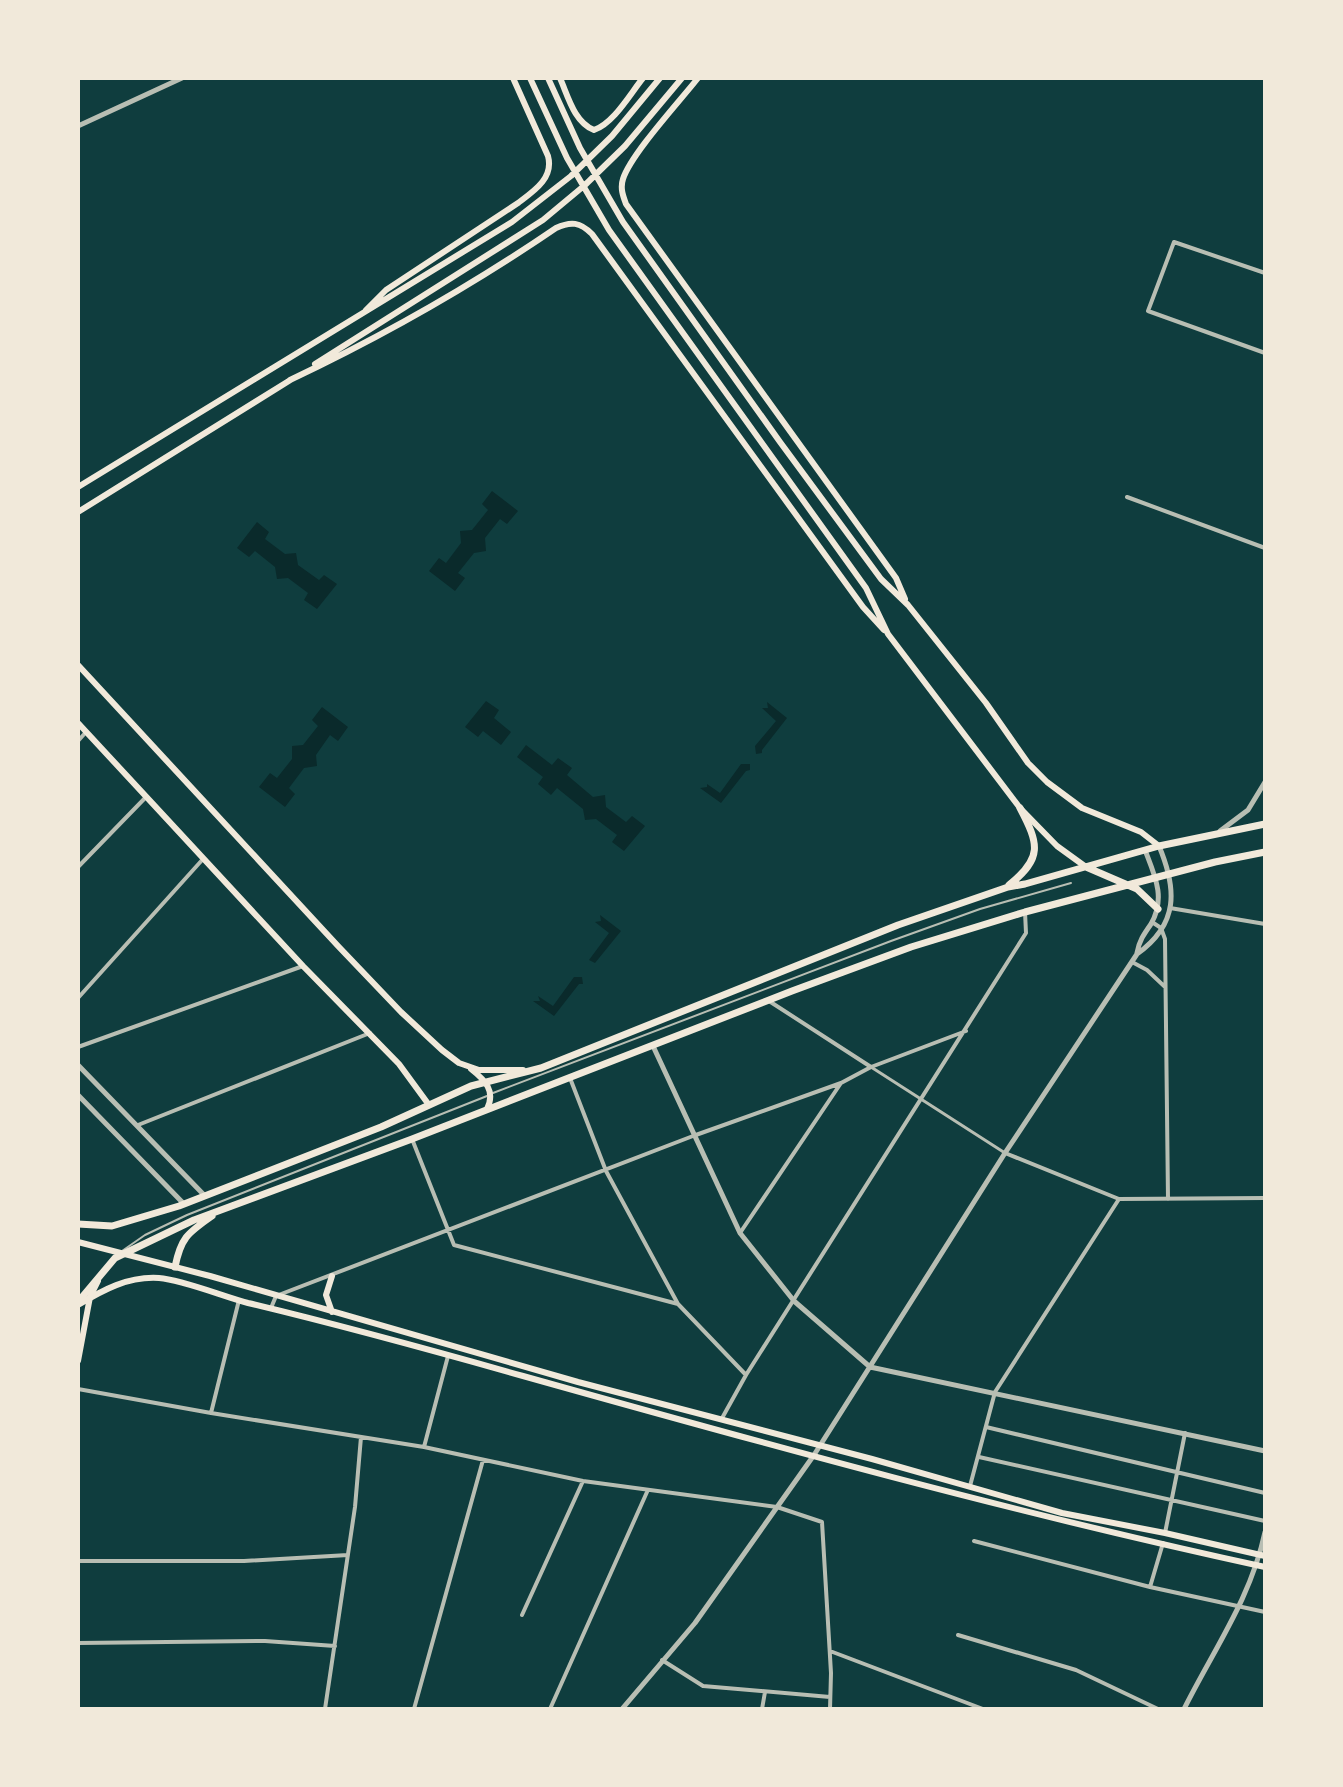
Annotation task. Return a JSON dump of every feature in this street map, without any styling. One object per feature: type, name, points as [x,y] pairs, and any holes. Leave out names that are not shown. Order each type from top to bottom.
[{"type":"highway","points":[[1008,887],[1028,869],[1035,856],[1036,845],[1020,808]]},
{"type":"highway","points":[[78,1224],[112,1226],[134,1222],[185,1204],[429,1105],[489,1088],[898,925],[1008,887],[1159,846],[1265,824]]},
{"type":"highway","points":[[78,1305],[115,1258],[143,1243],[221,1210],[768,1000],[911,947],[1025,912],[1265,852]]},
{"type":"highway","points":[[1086,867],[1130,885],[1158,909]]},
{"type":"highway","points":[[175,1267],[179,1246],[187,1233],[221,1210]]},
{"type":"main road","points":[[358,318],[386,290],[538,188],[550,164],[513,78]]},
{"type":"main road","points":[[530,78],[567,158],[609,230],[866,588],[888,634]]},
{"type":"main road","points":[[548,78],[580,148],[623,222],[881,579],[908,605],[986,703],[1028,763],[1047,782],[1082,808],[1141,832],[1159,846]]},
{"type":"main road","points":[[560,78],[577,115],[585,127],[594,130],[601,128],[643,78]]},
{"type":"main road","points":[[78,487],[512,222],[571,176],[612,136],[660,78]]},
{"type":"main road","points":[[78,512],[520,236],[585,185],[625,146],[682,78]]},
{"type":"main road","points":[[698,78],[631,164],[622,181],[626,204],[896,578],[908,605]]},
{"type":"main road","points":[[290,380],[363,345],[429,308],[556,228],[567,223],[579,223],[592,234],[854,595],[888,634],[1020,808],[1057,846],[1086,867]]},
{"type":"main road","points":[[866,588],[881,579]]},
{"type":"main road","points":[[78,665],[401,1012],[489,1088],[487,1109]]},
{"type":"main road","points":[[78,723],[303,966],[412,1078],[429,1105]]},
{"type":"main road","points":[[468,1067],[498,1072],[536,1069]]},
{"type":"main road","points":[[78,1242],[1062,1513],[1263,1556]]},
{"type":"main road","points":[[78,1361],[90,1297],[102,1274]]},
{"type":"main road","points":[[332,1276],[326,1295],[332,1312]]},
{"type":"main road","points":[[78,1305],[126,1281],[159,1278],[1057,1521],[1261,1566]]},
{"type":"street","points":[[163,78],[166,85]]},
{"type":"street","points":[[78,126],[181,78]]},
{"type":"street","points":[[1265,273],[1174,242],[1148,311],[1265,353]]},
{"type":"street","points":[[1127,497],[1265,548]]},
{"type":"street","points":[[78,741],[86,732]]},
{"type":"street","points":[[1216,834],[1248,810],[1265,782]]},
{"type":"street","points":[[78,867],[146,797]]},
{"type":"street","points":[[622,1709],[695,1623],[814,1455],[1005,1153],[1137,954],[1146,948],[1161,928],[1170,908],[1171,874],[1159,846]]},
{"type":"street","points":[[1137,954],[1138,943],[1152,922],[1160,898],[1145,850]]},
{"type":"street","points":[[78,998],[203,859]]},
{"type":"street","points":[[1170,908],[1265,924]]},
{"type":"street","points":[[721,1420],[746,1375],[1026,933],[1025,912]]},
{"type":"street","points":[[1152,922],[1161,928],[1165,939],[1168,1199]]},
{"type":"street","points":[[1132,962],[1147,970],[1164,986]]},
{"type":"street","points":[[78,1047],[303,966]]},
{"type":"street","points":[[768,1000],[1005,1153],[1119,1199],[1265,1198]]},
{"type":"street","points":[[271,1308],[276,1296],[693,1136],[841,1083],[871,1067],[966,1031]]},
{"type":"street","points":[[137,1126],[370,1033]]},
{"type":"street","points":[[653,1046],[740,1233],[794,1301],[870,1367],[1265,1451]]},
{"type":"street","points":[[78,1065],[206,1196]]},
{"type":"street","points":[[570,1078],[606,1171],[678,1304],[746,1375]]},
{"type":"street","points":[[740,1233],[841,1083]]},
{"type":"street","points":[[78,1095],[185,1204]]},
{"type":"street","points":[[412,1139],[454,1245],[678,1304]]},
{"type":"street","points":[[970,1486],[995,1392],[1119,1199]]},
{"type":"street","points":[[211,1413],[239,1300]]},
{"type":"street","points":[[424,1447],[449,1355]]},
{"type":"street","points":[[78,1389],[424,1447],[583,1481],[777,1507],[822,1522],[830,1651],[830,1708],[839,1709]]},
{"type":"street","points":[[986,1427],[1265,1493]]},
{"type":"street","points":[[1165,1533],[1185,1433]]},
{"type":"street","points":[[325,1709],[348,1555],[361,1437]]},
{"type":"street","points":[[978,1456],[1265,1521]]},
{"type":"street","points":[[414,1709],[483,1460]]},
{"type":"street","points":[[522,1615],[583,1481]]},
{"type":"street","points":[[550,1709],[647,1491]]},
{"type":"street","points":[[1184,1709],[1261,1566],[1265,1532]]},
{"type":"street","points":[[974,1541],[1150,1587],[1265,1612]]},
{"type":"street","points":[[1150,1587],[1163,1543]]},
{"type":"street","points":[[78,1561],[244,1561],[348,1555]]},
{"type":"street","points":[[958,1635],[1076,1670],[1158,1709]]},
{"type":"street","points":[[78,1643],[265,1641],[335,1646]]},
{"type":"street","points":[[830,1651],[983,1709]]},
{"type":"street","points":[[662,1660],[703,1686],[830,1697]]},
{"type":"street","points":[[762,1709],[765,1692]]},
{"type":"lane","points":[[78,1305],[117,1255],[156,1229],[467,1104],[891,941],[980,909],[1071,883]]},
{"type":"water","points":[[492,491],[518,511],[507,524],[500,519],[485,538],[486,551],[474,553],[458,573],[465,578],[455,591],[429,571],[439,558],[446,563],[461,543],[460,531],[472,530],[488,510],[482,504]]},
{"type":"water","points":[[257,522],[269,532],[265,539],[285,554],[296,553],[298,565],[319,580],[324,575],[337,584],[317,609],[304,600],[308,593],[288,578],[277,579],[275,567],[255,551],[249,557],[237,548]]},
{"type":"water","points":[[486,701],[499,710],[494,718],[511,732],[501,745],[483,731],[478,737],[465,727]]},
{"type":"water","points":[[767,702],[787,718],[762,753],[756,754],[755,746],[776,721],[762,708],[768,708]]},
{"type":"water","points":[[322,707],[348,727],[338,741],[330,735],[316,755],[317,766],[304,768],[289,788],[295,794],[285,807],[259,787],[270,773],[277,778],[292,759],[292,746],[303,745],[318,726],[312,720]]},
{"type":"water","points":[[526,745],[552,765],[558,758],[572,768],[567,775],[593,797],[605,795],[606,807],[626,822],[632,816],[645,826],[624,851],[612,842],[617,835],[596,819],[585,820],[583,809],[557,788],[551,795],[538,784],[543,777],[517,757]]},
{"type":"water","points":[[741,764],[750,764],[750,770],[721,803],[700,788],[707,787],[707,784],[720,793]]},
{"type":"water","points":[[600,915],[621,931],[595,963],[589,960],[609,933],[595,922],[601,921]]},
{"type":"water","points":[[574,977],[582,977],[583,984],[579,984],[554,1016],[533,1001],[540,1001],[538,996],[553,1006]]}]
